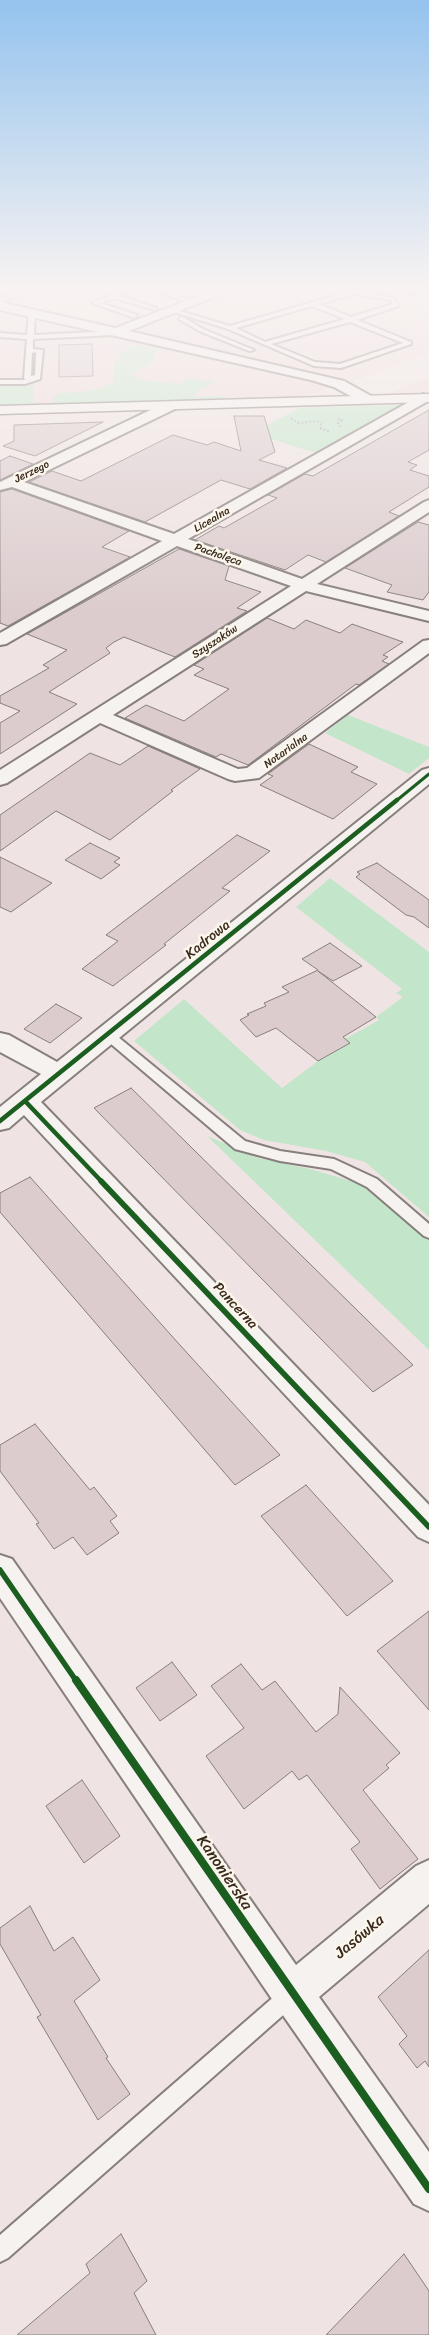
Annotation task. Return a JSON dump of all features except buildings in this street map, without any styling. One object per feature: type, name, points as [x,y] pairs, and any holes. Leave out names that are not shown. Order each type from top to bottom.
[{"type":"street","points":[[361,396],[368,400]]},
{"type":"street","points":[[0,410],[426,398]]},
{"type":"street","name":"Licealna","points":[[0,640],[426,398]]},
{"type":"street","name":"Jerzego","points":[[5,485],[172,405]]},
{"type":"street","name":"Pacholęca","points":[[5,485],[177,540],[304,585],[358,600],[429,616]]},
{"type":"street","name":"Szyszaków","points":[[0,778],[429,505]]},
{"type":"street","name":"Notarialna","points":[[99,716],[235,775],[248,775],[260,770],[429,645]]},
{"type":"street","name":"Kadrowa","points":[[0,1121],[429,774]]},
{"type":"street","points":[[0,1040],[60,1074]]},
{"type":"street","name":"Pancerna","points":[[25,1101],[429,1527]]},
{"type":"street","name":"Kanonierska","points":[[0,1570],[292,1994],[429,2189]]},
{"type":"street","name":"Jasówka","points":[[292,1994],[429,1879]]},
{"type":"lane","points":[[108,1035],[240,1145],[280,1156],[334,1164],[372,1183],[429,1232]]},
{"type":"lane","points":[[0,2250],[292,1994]]},
{"type":"path","points":[[295,416],[291,419],[294,422],[317,422],[320,424],[321,429],[335,431]]},
{"type":"shaded area","points":[[33,396],[304,396],[301,397],[33,405]]},
{"type":"green space","points":[[0,396],[33,396],[33,405],[0,405]]},
{"type":"green space","points":[[54,396],[221,396],[223,399],[52,404]]},
{"type":"green space","points":[[400,405],[316,453],[252,433],[300,408]]},
{"type":"green space","points":[[348,715],[429,747],[429,758],[409,774],[325,733]]},
{"type":"green space","points":[[330,878],[429,952],[429,1217],[365,1162],[326,1151],[264,1140],[240,1130],[134,1041],[184,999],[282,1088],[318,1061],[349,1043],[345,1039],[379,1020],[376,1017],[403,997],[396,993],[402,989],[296,907]]},
{"type":"green space","points":[[207,1136],[258,1158],[310,1169],[361,1184],[429,1241],[429,1350]]},
{"type":"cycle path","points":[[0,1121],[429,774]]},
{"type":"cycle path","points":[[25,1101],[429,1527]]},
{"type":"cycle path","points":[[0,1570],[292,1994],[429,2189]]}]
